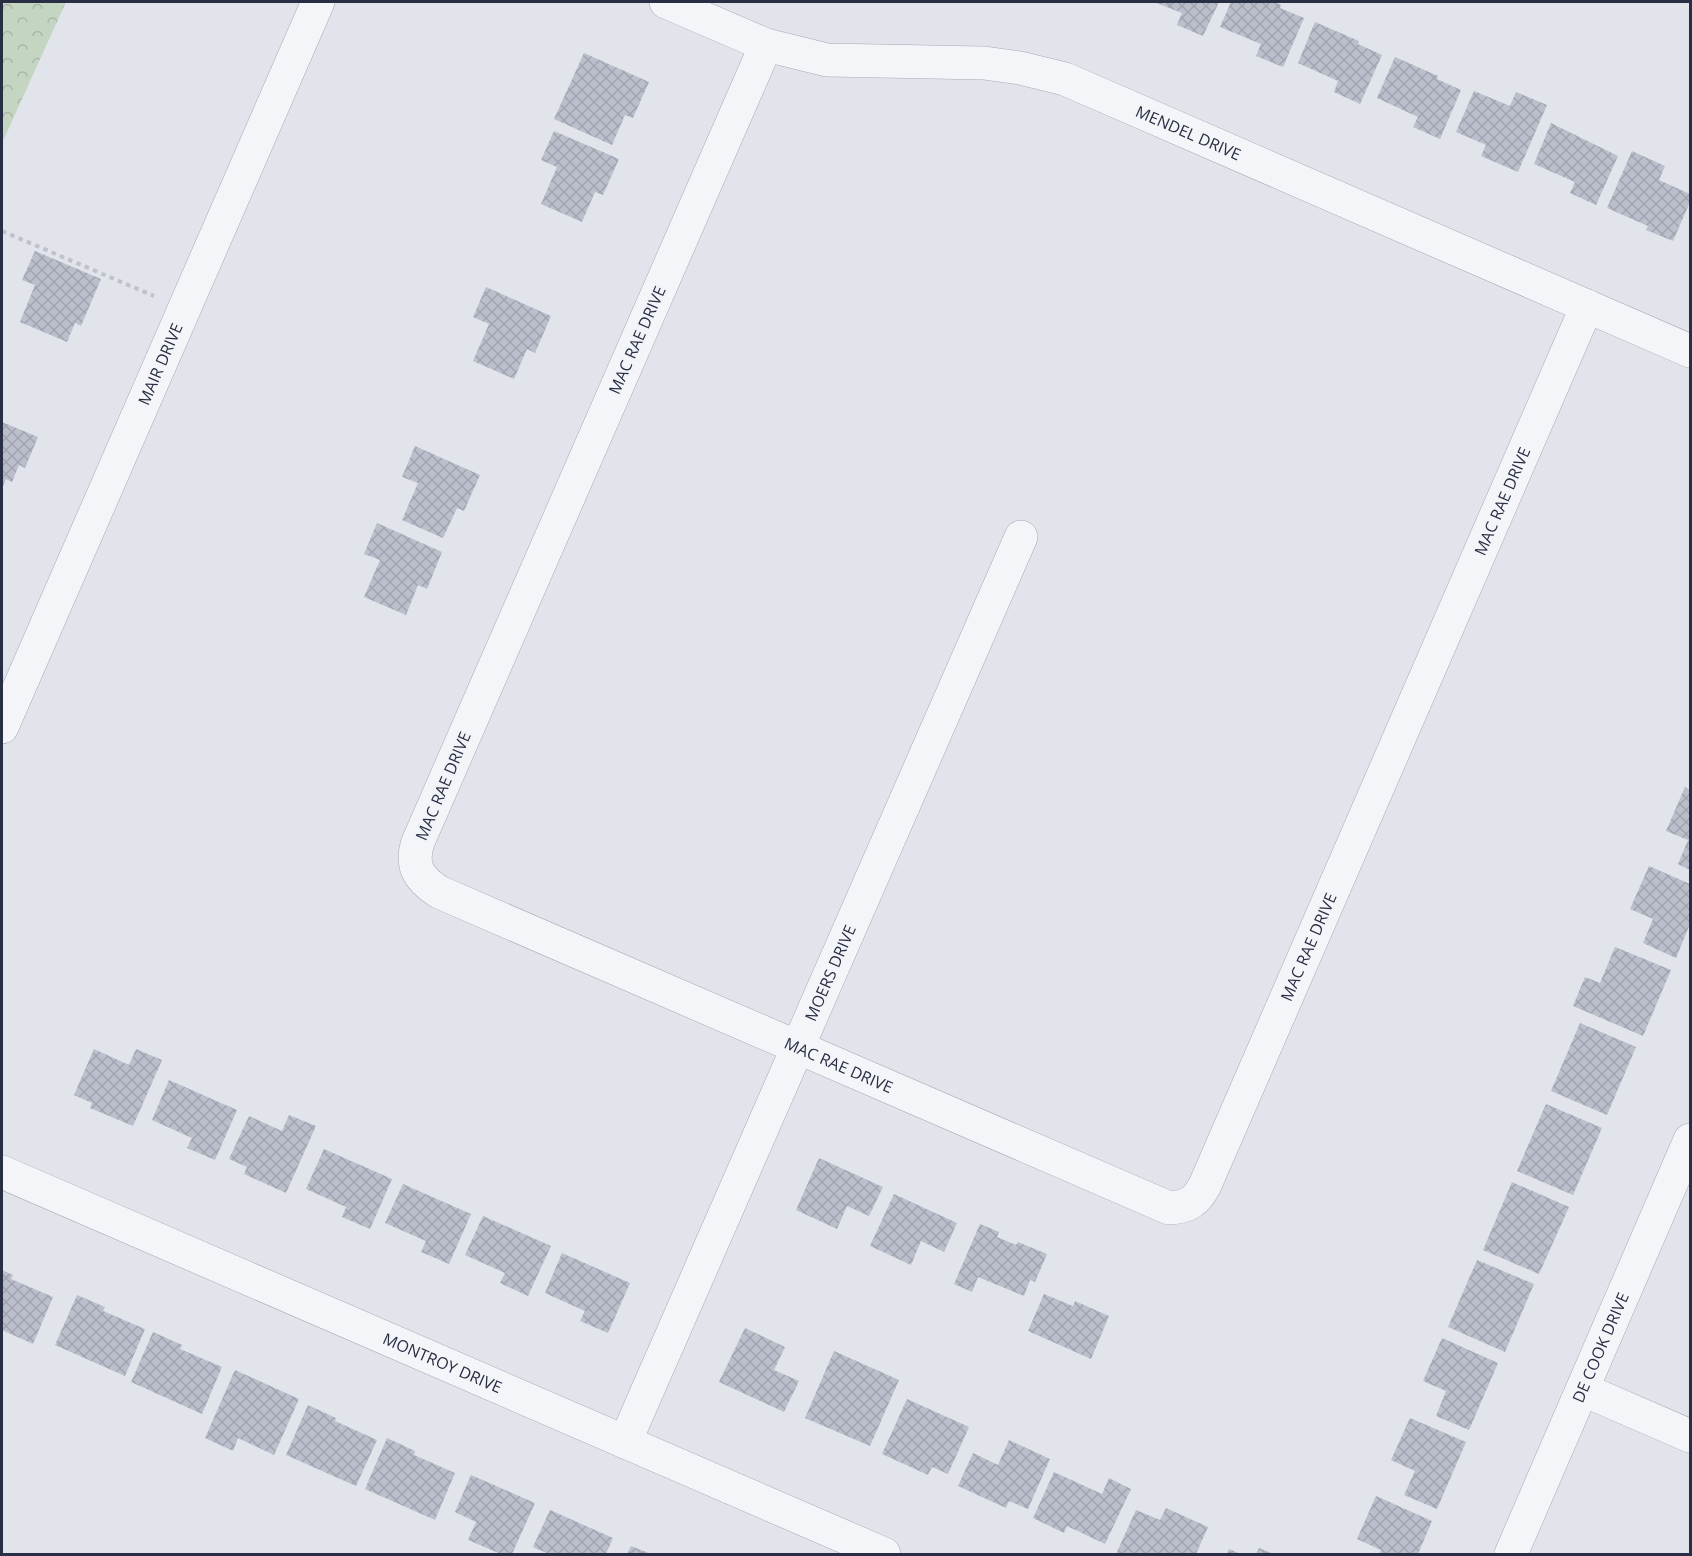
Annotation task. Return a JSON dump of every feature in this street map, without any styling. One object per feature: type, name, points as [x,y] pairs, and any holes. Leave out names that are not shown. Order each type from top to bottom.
[{"type":"street","name":"MAIR DRIVE","points":[[2,727],[318,2]]},
{"type":"street","name":"MENDEL DRIVE","points":[[666,2],[766,45],[827,60],[984,63],[1020,68],[1065,79],[1690,351]]},
{"type":"street","name":"MAC RAE DRIVE","points":[[766,45],[414,855],[415,868],[424,882],[439,892],[1156,1204],[1169,1208],[1183,1208],[1197,1200],[1587,306]]},
{"type":"street","name":"MOERS DRIVE","points":[[625,1442],[1021,537]]},
{"type":"street","name":"DE COOK DRIVE","points":[[1511,1554],[1584,1390],[1690,1140]]},
{"type":"street","name":"MONTROY DRIVE","points":[[2,1172],[884,1554]]},
{"type":"street","points":[[1584,1390],[1690,1436]]},
{"type":"path","points":[[2,231],[157,297]]},
{"type":"green space","points":[[2,2],[66,2],[2,143]]},
{"type":"building","points":[[1154,2],[1219,2],[1203,36],[1177,25],[1182,13]]},
{"type":"building","points":[[1231,2],[1275,2],[1281,5],[1280,8],[1304,18],[1283,67],[1256,56],[1261,44],[1220,27]]},
{"type":"building","points":[[1315,22],[1359,41],[1358,44],[1382,55],[1360,104],[1334,92],[1338,81],[1298,63]]},
{"type":"building","points":[[584,53],[649,82],[633,118],[625,115],[612,145],[554,119]]},
{"type":"building","points":[[1395,57],[1438,76],[1437,79],[1461,90],[1440,139],[1413,127],[1418,117],[1377,98]]},
{"type":"building","points":[[1474,91],[1510,106],[1516,92],[1547,105],[1518,172],[1481,156],[1486,145],[1456,132]]},
{"type":"building","points":[[1551,123],[1618,156],[1596,205],[1570,193],[1575,182],[1534,164]]},
{"type":"building","points":[[554,131],[619,159],[603,195],[595,192],[582,222],[541,204],[557,167],[541,160]]},
{"type":"building","points":[[1632,151],[1665,166],[1659,180],[1690,194],[1690,202],[1673,241],[1646,230],[1648,226],[1607,208]]},
{"type":"building","points":[[35,251],[101,279],[81,326],[75,323],[67,342],[20,322],[35,285],[22,280]]},
{"type":"building","points":[[486,287],[551,316],[535,353],[527,349],[514,379],[473,361],[489,324],[473,317]]},
{"type":"building","points":[[2,422],[38,437],[25,468],[19,465],[12,482],[6,479],[2,489]]},
{"type":"building","points":[[415,446],[480,475],[464,511],[457,508],[443,538],[402,520],[418,483],[402,477]]},
{"type":"building","points":[[377,523],[442,552],[427,589],[418,585],[406,615],[364,597],[380,560],[364,554]]},
{"type":"building","points":[[1685,787],[1690,790],[1690,870],[1678,864],[1688,840],[1666,831]]},
{"type":"building","points":[[1649,866],[1690,884],[1690,924],[1676,958],[1643,943],[1653,919],[1630,909]]},
{"type":"building","points":[[1615,947],[1671,970],[1643,1036],[1573,1006],[1585,977],[1600,983]]},
{"type":"building","points":[[1580,1023],[1636,1047],[1607,1115],[1551,1091]]},
{"type":"building","points":[[94,1049],[129,1065],[136,1049],[162,1060],[133,1126],[90,1108],[92,1103],[74,1095]]},
{"type":"building","points":[[169,1080],[237,1110],[215,1160],[187,1148],[192,1138],[152,1120]]},
{"type":"building","points":[[1546,1104],[1602,1128],[1573,1195],[1517,1171]]},
{"type":"building","points":[[289,1115],[316,1126],[286,1193],[244,1174],[247,1167],[229,1159],[249,1116],[282,1131]]},
{"type":"building","points":[[324,1149],[392,1179],[370,1229],[342,1217],[346,1207],[306,1189]]},
{"type":"building","points":[[819,1158],[883,1187],[869,1216],[847,1206],[837,1229],[796,1210]]},
{"type":"building","points":[[1512,1182],[1569,1207],[1539,1274],[1483,1250]]},
{"type":"building","points":[[403,1184],[471,1214],[449,1264],[421,1252],[426,1241],[385,1223]]},
{"type":"building","points":[[894,1194],[957,1223],[944,1252],[921,1241],[911,1265],[870,1246]]},
{"type":"building","points":[[483,1216],[551,1246],[528,1296],[500,1283],[505,1273],[465,1255]]},
{"type":"building","points":[[980,1224],[999,1232],[997,1237],[1016,1245],[1018,1242],[1047,1254],[1035,1282],[1030,1280],[1024,1296],[978,1277],[972,1292],[954,1284]]},
{"type":"building","points":[[562,1253],[630,1283],[608,1333],[580,1321],[585,1311],[545,1293]]},
{"type":"building","points":[[1477,1260],[1534,1284],[1505,1352],[1448,1327]]},
{"type":"building","points":[[2,1270],[13,1275],[11,1279],[53,1297],[33,1344],[2,1330]]},
{"type":"building","points":[[1044,1294],[1073,1306],[1075,1301],[1109,1316],[1091,1359],[1028,1331]]},
{"type":"building","points":[[77,1295],[105,1307],[103,1311],[145,1329],[125,1376],[55,1345]]},
{"type":"building","points":[[745,1328],[785,1347],[774,1370],[799,1381],[784,1412],[719,1382]]},
{"type":"building","points":[[153,1332],[182,1345],[180,1349],[222,1367],[202,1414],[131,1382]]},
{"type":"building","points":[[1442,1338],[1498,1363],[1469,1430],[1436,1416],[1446,1391],[1423,1381]]},
{"type":"building","points":[[834,1351],[899,1380],[870,1446],[805,1418]]},
{"type":"building","points":[[235,1370],[299,1399],[274,1455],[238,1438],[233,1451],[205,1438]]},
{"type":"building","points":[[907,1399],[969,1427],[948,1474],[932,1467],[928,1475],[882,1454]]},
{"type":"building","points":[[308,1405],[336,1418],[335,1421],[377,1440],[356,1486],[286,1455]]},
{"type":"building","points":[[1410,1418],[1466,1442],[1437,1509],[1404,1495],[1415,1471],[1391,1460]]},
{"type":"building","points":[[387,1438],[415,1451],[414,1455],[455,1473],[435,1520],[365,1489]]},
{"type":"building","points":[[1009,1440],[1050,1459],[1028,1509],[1009,1501],[1006,1508],[958,1486],[973,1453],[998,1465]]},
{"type":"building","points":[[1054,1472],[1102,1494],[1109,1478],[1131,1489],[1105,1544],[1067,1526],[1064,1533],[1033,1518]]},
{"type":"building","points":[[471,1475],[535,1503],[512,1554],[501,1554],[468,1540],[476,1522],[455,1512]]},
{"type":"building","points":[[1376,1496],[1432,1521],[1418,1554],[1379,1554],[1381,1550],[1357,1539]]},
{"type":"building","points":[[1166,1508],[1208,1527],[1196,1554],[1116,1554],[1136,1510],[1160,1520]]},
{"type":"building","points":[[550,1510],[613,1538],[606,1554],[549,1554],[533,1547]]},
{"type":"building","points":[[631,1546],[651,1554],[627,1554]]},
{"type":"building","points":[[1259,1548],[1274,1554],[1256,1554]]},
{"type":"building","points":[[1229,1549],[1241,1554],[1227,1554]]}]
